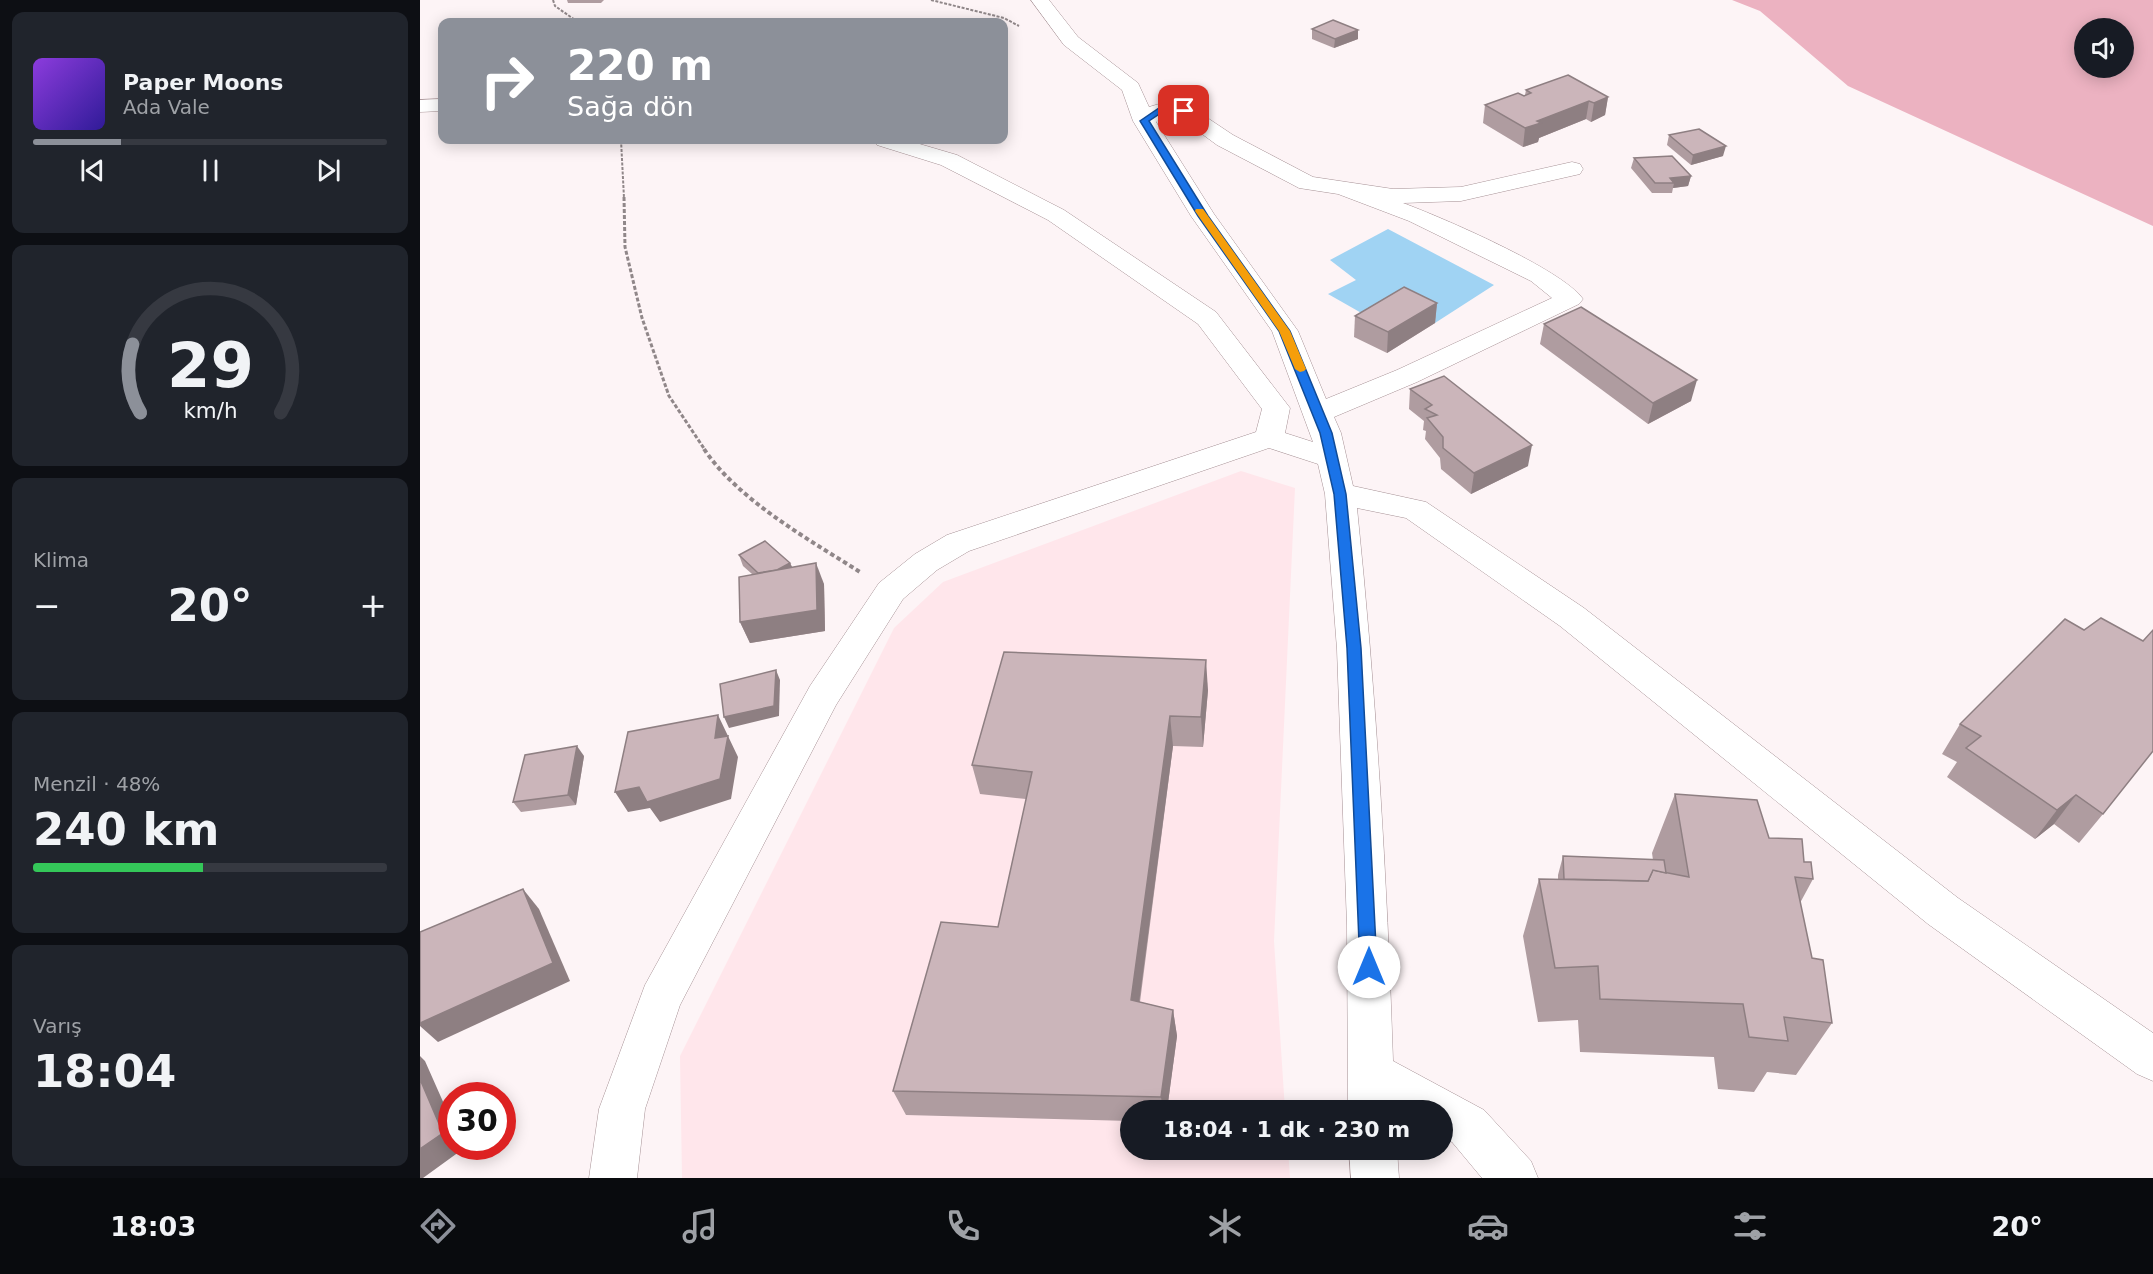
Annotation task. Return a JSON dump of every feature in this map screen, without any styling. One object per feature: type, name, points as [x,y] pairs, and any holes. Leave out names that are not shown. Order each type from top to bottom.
[{"type":"street","points":[[1040,0],[1071,41],[1131,87],[1144,121],[1203,216],[1285,331],[1318,413],[1340,494],[1354,648],[1368,925],[1370,1091],[1402,1100]]},
{"type":"street","points":[[420,106],[438,105]]},
{"type":"street","points":[[1144,121],[1159,110],[1184,111],[1225,140],[1307,183],[1393,196],[1461,194],[1572,169]]},
{"type":"street","points":[[898,144],[949,160],[1056,214],[1207,318],[1276,408],[1269,438]]},
{"type":"street","points":[[1318,413],[1407,376],[1570,299],[1540,276],[1417,216],[1344,189]]},
{"type":"street","points":[[613,1178],[622,1110],[660,999],[823,696],[891,591],[926,562],[958,543],[1269,438],[1332,458]]},
{"type":"street","points":[[1340,494],[1415,509],[1572,617],[1943,911],[2153,1059]]},
{"type":"street","points":[[1453,1118],[1468,1126],[1514,1178]]},
{"type":"street","points":[[1374,1160],[1375,1178]]},
{"type":"path","points":[[553,0],[555,6],[572,18]]},
{"type":"path","points":[[931,0],[1004,18]]},
{"type":"path","points":[[1008,20],[1047,39],[1071,41]]},
{"type":"path","points":[[623,144],[626,185],[625,247],[642,318],[669,396],[717,468],[787,526],[891,591]]},
{"type":"shaded area","points":[[1732,0],[2153,0],[2153,226],[1848,86],[1760,11]]},
{"type":"shaded area","points":[[1241,471],[1295,488],[1274,941],[1284,1100],[1120,1100],[1120,1160],[1289,1160],[1290,1178],[682,1178],[680,1056],[894,628],[943,582]]},
{"type":"water","points":[[1388,229],[1494,285],[1435,323],[1399,305],[1372,319],[1328,294],[1356,280],[1330,260]]},
{"type":"building","points":[[1333,20],[1358,30],[1335,39],[1312,29]]},
{"type":"building","points":[[1568,75],[1608,97],[1594,103],[1589,101],[1525,128],[1485,105],[1518,93],[1524,96],[1531,93],[1526,90]]},
{"type":"building","points":[[1699,129],[1726,146],[1693,155],[1669,135]]},
{"type":"building","points":[[1672,156],[1691,176],[1670,178],[1674,183],[1655,183],[1634,158]]},
{"type":"building","points":[[1404,287],[1437,303],[1388,332],[1355,316]]},
{"type":"building","points":[[1581,307],[1697,380],[1653,403],[1544,324]]},
{"type":"building","points":[[1444,376],[1532,445],[1474,473],[1443,448],[1443,437],[1427,418],[1437,415],[1425,409],[1432,405],[1410,389]]},
{"type":"building","points":[[765,541],[790,563],[777,570],[758,573],[739,555]]},
{"type":"building","points":[[816,563],[817,610],[740,622],[739,577]]},
{"type":"building","points":[[2101,618],[2143,641],[2153,630],[2153,751],[2103,814],[2076,795],[2057,810],[1966,748],[1981,736],[1960,724],[2065,619],[2084,630]]},
{"type":"building","points":[[1004,652],[1206,660],[1201,717],[1170,716],[1131,1000],[1173,1010],[1161,1097],[893,1091],[941,922],[998,927],[1032,772],[972,765]]},
{"type":"building","points":[[776,670],[774,706],[724,717],[720,684]]},
{"type":"building","points":[[718,715],[715,738],[728,736],[720,779],[647,802],[639,787],[615,792],[628,732]]},
{"type":"building","points":[[577,746],[568,795],[513,802],[525,755]]},
{"type":"building","points":[[1675,794],[1757,800],[1769,838],[1802,839],[1804,862],[1811,862],[1813,879],[1795,877],[1812,958],[1823,960],[1832,1023],[1784,1017],[1788,1041],[1749,1037],[1743,1004],[1600,999],[1598,966],[1555,968],[1539,879],[1648,881],[1653,870],[1689,877]]},
{"type":"building","points":[[1563,856],[1664,860],[1666,873],[1653,870],[1648,881],[1564,879]]},
{"type":"building","points":[[523,889],[553,963],[420,1023],[420,932]]},
{"type":"building","points":[[420,1079],[438,1121],[438,1136],[420,1149]]},
{"type":"slow traffic","points":[[1200,211],[1285,331],[1300,369]]},
{"type":"route","points":[[1184,111],[1159,110],[1144,121],[1203,216],[1285,331],[1326,433],[1340,494],[1354,648],[1369,967]]}]
